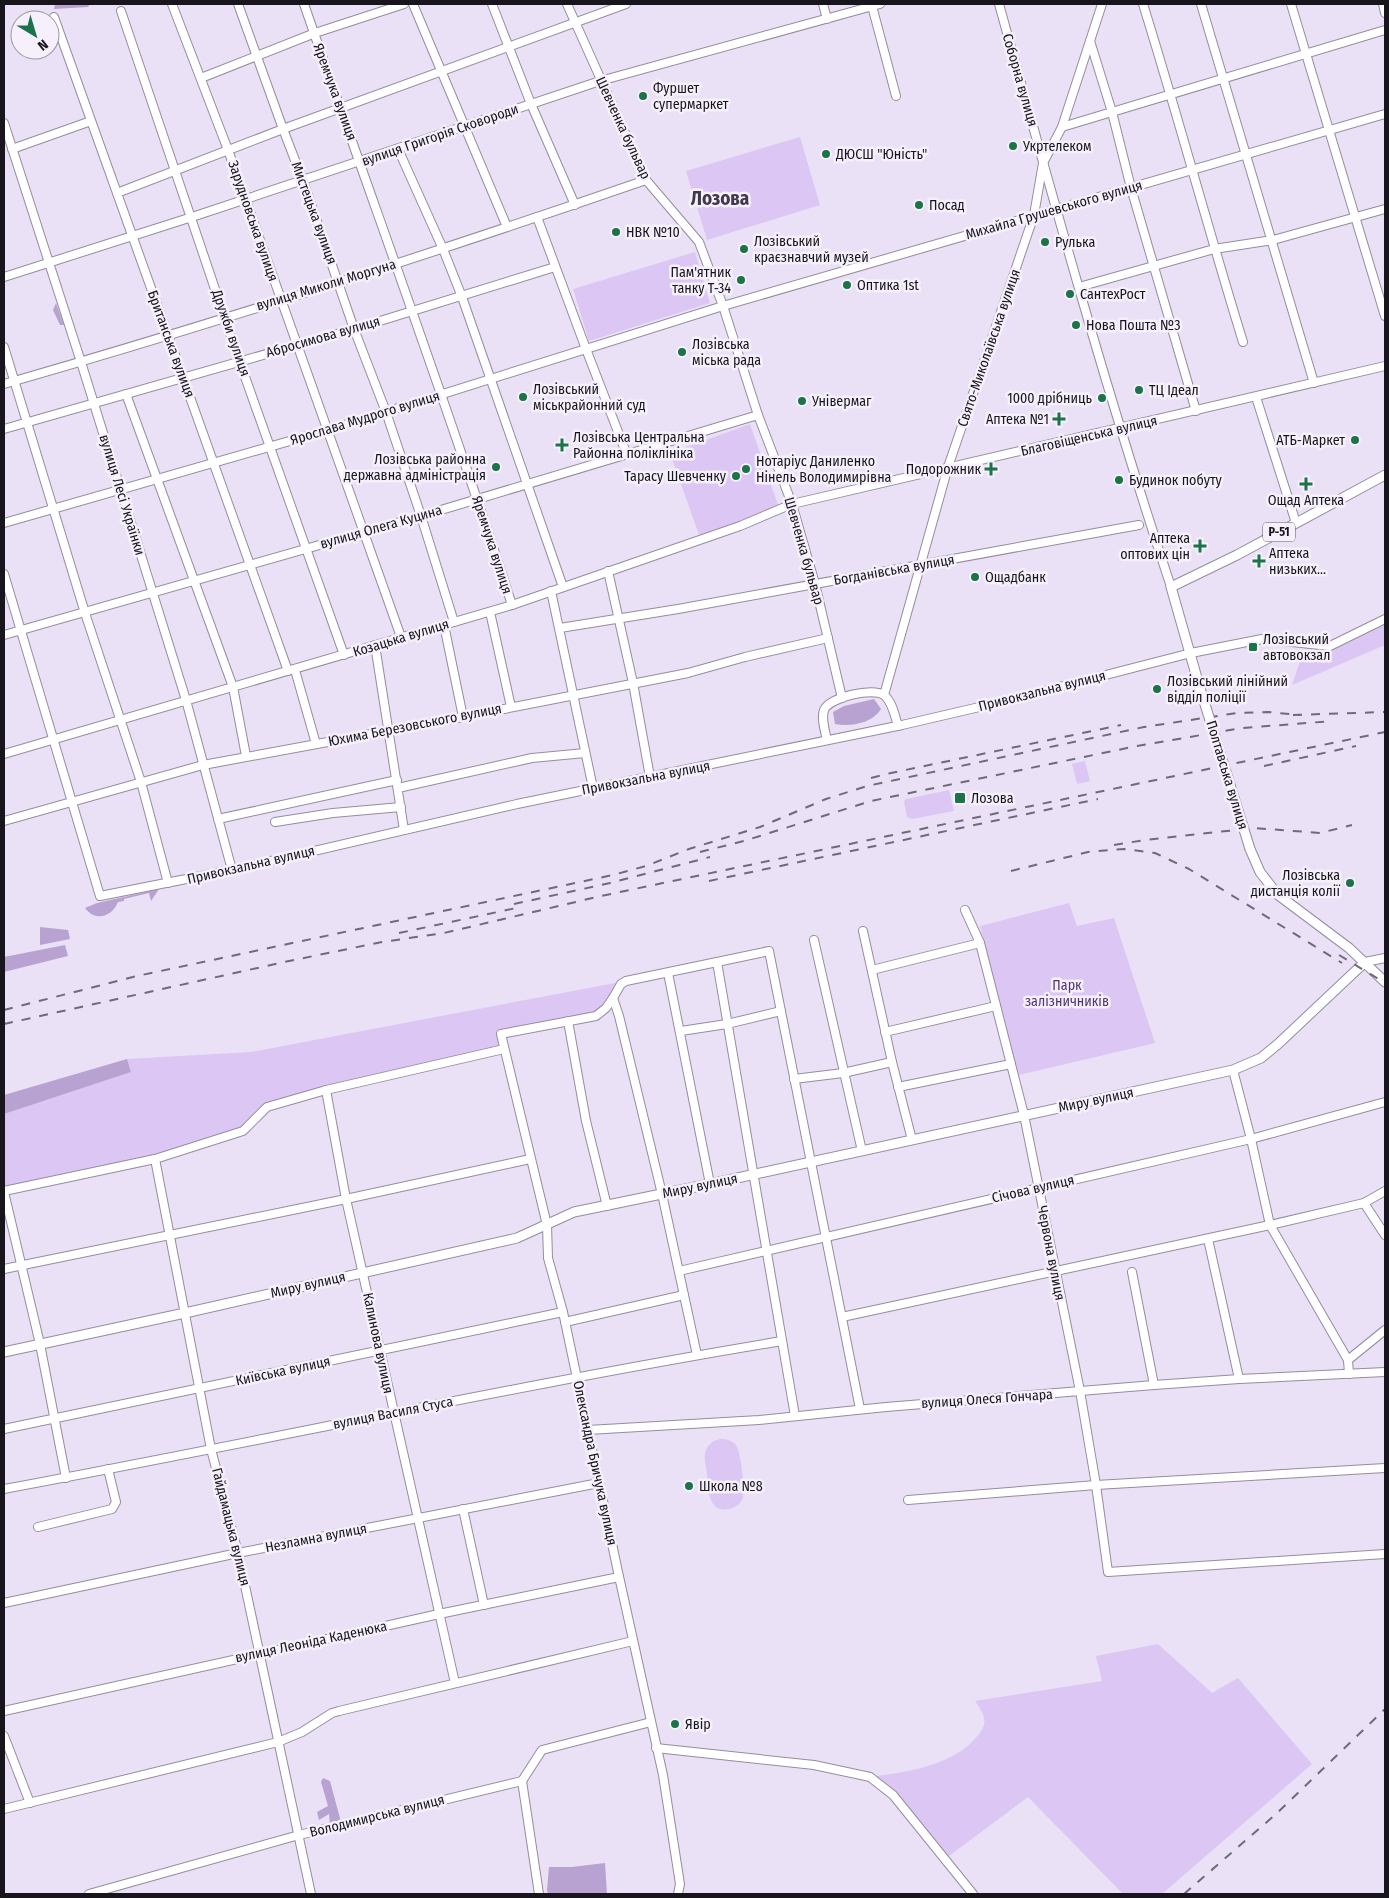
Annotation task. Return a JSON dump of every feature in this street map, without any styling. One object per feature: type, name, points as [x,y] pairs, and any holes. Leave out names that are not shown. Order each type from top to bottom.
[{"type":"main road","name":"Р-51","points":[[1171,586],[1237,555],[1385,475]]},
{"type":"main road","name":"Полтавська вулиця","points":[[1171,586],[1199,685],[1250,849],[1260,872],[1277,894],[1349,948],[1385,982]]},
{"type":"main road","name":"Миру вулиця","points":[[4,1352],[516,1238],[574,1212],[1232,1070],[1261,1058],[1365,962]]},
{"type":"street","name":"Зарудновська вулиця","points":[[172,4],[228,150],[401,637]]},
{"type":"street","name":"Мистецька вулиця","points":[[238,4],[282,130],[304,180],[354,329],[386,412],[454,622]]},
{"type":"street","name":"Яремчука вулиця","points":[[304,4],[413,310],[512,605]]},
{"type":"street","points":[[201,78],[314,33],[404,4]]},
{"type":"street","points":[[413,4],[507,227]]},
{"type":"street","points":[[492,4],[531,104],[575,204]]},
{"type":"street","name":"Шевченка бульвар","points":[[566,4],[646,180],[699,242],[723,306],[758,416],[792,504],[815,584],[842,698]]},
{"type":"street","points":[[117,193],[228,150],[626,4]]},
{"type":"street","points":[[823,4],[827,19]]},
{"type":"street","name":"Соборна вулиця","points":[[999,4],[1079,287],[1121,429],[1171,586]]},
{"type":"street","name":"Свято-Миколаївська вулиця","points":[[884,695],[948,467],[1034,215],[1044,164],[1062,127],[1102,4]]},
{"type":"street","points":[[1143,4],[1171,94],[1214,250],[1243,342]]},
{"type":"street","points":[[1201,4],[1222,78],[1273,240],[1314,383]]},
{"type":"street","points":[[1291,4],[1385,316]]},
{"type":"street","points":[[1383,4],[1385,13]]},
{"type":"street","points":[[876,5],[896,96]]},
{"type":"street","name":"вулиця Григорія Сковороди","points":[[4,278],[192,218],[600,81],[876,5]]},
{"type":"street","name":"Дружби вулиця","points":[[121,11],[224,317],[344,655]]},
{"type":"street","points":[[1062,127],[1385,30]]},
{"type":"street","name":"Британська вулиця","points":[[60,34],[249,564],[291,670],[316,744]]},
{"type":"street","points":[[1090,41],[1112,112],[1131,188],[1196,411]]},
{"type":"street","name":"Михайла Грушевського вулиця","points":[[723,306],[1385,114]]},
{"type":"street","points":[[12,149],[91,121]]},
{"type":"street","name":"вулиця Лесі Українки","points":[[4,123],[50,263],[186,700],[232,870]]},
{"type":"street","points":[[398,149],[444,249],[563,588]]},
{"type":"street","name":"вулиця Миколи Моргуна","points":[[4,384],[81,362],[444,249],[646,180]]},
{"type":"street","points":[[1079,287],[1214,250],[1273,240],[1385,209]]},
{"type":"street","points":[[537,217],[627,455]]},
{"type":"street","name":"Абросимова вулиця","points":[[4,429],[239,360],[354,329],[555,267]]},
{"type":"street","name":"Ярослава Мудрого вулиця","points":[[4,523],[328,430],[723,306]]},
{"type":"street","points":[[4,347],[119,720],[141,782],[168,883]]},
{"type":"street","name":"Благовіщенська вулиця","points":[[792,504],[1121,429],[1385,366]]},
{"type":"street","points":[[126,394],[234,687],[246,756]]},
{"type":"street","points":[[1256,397],[1296,523]]},
{"type":"street","name":"вулиця Олега Куцина","points":[[4,635],[362,531],[421,516],[758,416]]},
{"type":"street","name":"Козацька вулиця","points":[[4,754],[490,612],[740,526],[792,504]]},
{"type":"street","name":"Богданівська вулиця","points":[[560,628],[920,566],[1139,525]]},
{"type":"street","points":[[608,571],[633,683],[650,777]]},
{"type":"street","points":[[4,574],[72,801]]},
{"type":"street","points":[[552,591],[593,788]]},
{"type":"street","points":[[490,612],[511,707]]},
{"type":"street","name":"Привокзальна вулиця","points":[[72,801],[100,896],[232,870],[593,788],[898,726],[1001,702],[1190,652],[1262,639],[1330,646],[1385,619]]},
{"type":"street","points":[[444,624],[463,717]]},
{"type":"street","name":"Юхима Березовського вулиця","points":[[4,821],[203,765],[463,717],[688,672],[828,638]]},
{"type":"street","points":[[375,645],[404,830]]},
{"type":"street","points":[[827,740],[823,719],[824,710],[832,701],[872,691],[884,695],[889,702],[898,726]]},
{"type":"street","points":[[218,820],[532,758],[585,753]]},
{"type":"street","points":[[276,822],[334,813],[400,807]]},
{"type":"street","name":"Червона вулиця","points":[[965,910],[980,943],[1024,1115],[1080,1391],[1108,1572],[1385,1554]]},
{"type":"street","points":[[863,931],[892,1062],[912,1140]]},
{"type":"street","points":[[814,940],[862,1151]]},
{"type":"street","points":[[872,970],[980,943]]},
{"type":"street","points":[[607,1206],[586,1122],[568,1021],[596,1016],[606,1008],[621,984],[626,981],[769,951],[860,1409]]},
{"type":"street","points":[[1365,962],[1385,958]]},
{"type":"street","points":[[718,962],[752,1175],[795,1416]]},
{"type":"street","points":[[668,972],[710,1184]]},
{"type":"street","points":[[612,998],[619,1016],[662,1194],[697,1355]]},
{"type":"street","points":[[885,1032],[996,1006]]},
{"type":"street","points":[[681,1031],[727,1024],[781,1011]]},
{"type":"street","name":"Олександра Бричука вулиця","points":[[568,1021],[501,1034],[547,1225],[548,1258],[563,1312],[663,1775],[680,1884],[678,1894]]},
{"type":"street","points":[[66,1478],[40,1344],[4,1191],[155,1159],[242,1132],[266,1107],[326,1090],[504,1049]]},
{"type":"street","points":[[794,1079],[843,1073],[892,1062]]},
{"type":"street","points":[[898,1087],[1011,1064]]},
{"type":"street","points":[[1232,1070],[1251,1139],[1270,1225],[1348,1360],[1349,1374]]},
{"type":"street","name":"Калинова вулиця","points":[[326,1090],[346,1200],[455,1683]]},
{"type":"street","name":"Січова вулиця","points":[[680,1272],[1251,1139],[1385,1102]]},
{"type":"street","name":"Гайдамацька вулиця","points":[[155,1159],[199,1389],[238,1553],[311,1894]]},
{"type":"street","points":[[4,1269],[346,1200],[530,1159]]},
{"type":"street","points":[[842,1317],[1270,1225],[1364,1203],[1385,1191]]},
{"type":"street","points":[[1364,1203],[1385,1235]]},
{"type":"street","points":[[1208,1239],[1239,1379]]},
{"type":"street","points":[[1132,1272],[1154,1385]]},
{"type":"street","points":[[565,1322],[684,1295]]},
{"type":"street","name":"Київська вулиця","points":[[4,1429],[563,1312]]},
{"type":"street","points":[[1348,1360],[1385,1330]]},
{"type":"street","name":"вулиця Василя Стуса","points":[[4,1489],[393,1412],[782,1340]]},
{"type":"street","name":"вулиця Олеся Гончара","points":[[588,1430],[795,1416],[1154,1385],[1385,1372]]},
{"type":"street","points":[[908,1500],[1096,1485],[1385,1468]]},
{"type":"street","points":[[38,1527],[112,1509],[116,1502],[108,1469]]},
{"type":"street","name":"Незламна вулиця","points":[[4,1603],[238,1553],[462,1508],[599,1483]]},
{"type":"street","points":[[462,1508],[484,1605]]},
{"type":"street","name":"вулиця Леоніда Каденюка","points":[[4,1712],[260,1653],[439,1614],[619,1578]]},
{"type":"street","points":[[4,1810],[278,1742],[302,1732],[332,1713],[633,1641]]},
{"type":"street","points":[[539,1894],[522,1781],[542,1750],[651,1722]]},
{"type":"street","points":[[4,1736],[30,1803]]},
{"type":"street","points":[[656,1748],[814,1765],[870,1777],[893,1795],[973,1894]]},
{"type":"street","name":"Володимирська вулиця","points":[[89,1894],[299,1835],[522,1781]]},
{"type":"green space","points":[[800,137],[820,205],[707,240],[686,171]]},
{"type":"green space","points":[[695,252],[710,303],[589,341],[573,289]]},
{"type":"green space","points":[[750,424],[779,508],[699,535],[670,453]]},
{"type":"green space","points":[[1380,621],[1385,627],[1385,645],[1292,685],[1306,643],[1330,646]]},
{"type":"green space","points":[[1085,761],[1090,781],[1077,784],[1072,764]]},
{"type":"green space","points":[[949,790],[954,811],[912,819],[907,817],[904,802],[906,799]]},
{"type":"green space","name":"Парк залізничників","points":[[1069,903],[1077,926],[1114,918],[1155,1043],[1019,1075],[980,926]]},
{"type":"green space","points":[[626,981],[602,1012],[501,1034],[504,1049],[267,1107],[243,1131],[155,1159],[4,1191],[4,1114],[131,1072],[127,1059],[251,1052]]},
{"type":"green space","points":[[721,1439],[735,1444],[742,1469],[742,1499],[738,1505],[729,1509],[716,1507],[710,1498],[705,1461],[705,1452],[709,1445]]},
{"type":"green space","points":[[1158,1644],[1212,1693],[1238,1678],[1312,1764],[1162,1894],[1123,1894],[1028,1797],[945,1859],[893,1795],[870,1777],[925,1767],[963,1750],[978,1736],[984,1725],[983,1713],[975,1701],[1102,1681],[1096,1656]]},
{"type":"shaded area","points":[[55,4],[90,4],[88,7],[54,9]]},
{"type":"shaded area","points":[[56,303],[64,325],[60,325],[53,310]]},
{"type":"shaded area","points":[[874,699],[881,709],[872,718],[855,724],[835,724],[833,712],[844,706]]},
{"type":"shaded area","points":[[159,889],[151,901],[149,893],[124,899],[124,901],[118,902],[112,911],[103,916],[94,915],[85,908],[97,903]]},
{"type":"shaded area","points":[[40,927],[68,930],[70,939],[40,945]]},
{"type":"shaded area","points":[[65,945],[68,956],[4,972],[4,957]]},
{"type":"shaded area","points":[[127,1059],[131,1072],[4,1114],[4,1095]]},
{"type":"shaded area","points":[[323,1778],[330,1781],[341,1822],[330,1825],[329,1814],[319,1820],[317,1812],[328,1806],[321,1782]]},
{"type":"shaded area","points":[[605,1863],[607,1894],[548,1894],[549,1867],[572,1867]]},
{"type":"railway","points":[[4,1010],[137,976],[613,875],[646,866],[689,849],[760,827],[826,799],[867,786],[1144,727],[1237,713],[1268,712],[1300,715]]},
{"type":"railway","points":[[1293,715],[1385,712]]},
{"type":"railway","points":[[700,852],[744,841],[871,801],[1137,746],[1242,728],[1333,721]]},
{"type":"railway","points":[[871,778],[1121,725]]},
{"type":"railway","points":[[4,1024],[289,961],[382,942],[444,933],[601,896],[1385,732]]},
{"type":"railway","points":[[1264,766],[1356,746]]},
{"type":"railway","points":[[709,881],[1098,799]]},
{"type":"railway","points":[[1114,845],[1254,828],[1320,833],[1352,825]]},
{"type":"railway","points":[[1011,871],[1088,852],[1124,849],[1155,853],[1189,869],[1342,963]]},
{"type":"railway","points":[[514,904],[610,883],[710,857]]},
{"type":"railway","points":[[399,933],[521,907]]},
{"type":"railway","points":[[1339,955],[1385,983]]},
{"type":"railway","points":[[1184,1894],[1276,1814],[1385,1709]]},
{"type":"place","name":"Фуршет супермаркет","points":[[643,96]]},
{"type":"place","name":"Укртелеком","points":[[1013,146]]},
{"type":"place","name":"ДЮСШ \"Юність\"","points":[[826,154]]},
{"type":"place","name":"Посад","points":[[919,205]]},
{"type":"place","name":"НВК №10","points":[[616,232]]},
{"type":"place","name":"Рулька","points":[[1045,242]]},
{"type":"place","name":"Лозівський краєзнавчий музей","points":[[744,249]]},
{"type":"place","name":"Пам'ятник танку Т-34","points":[[741,280]]},
{"type":"place","name":"Оптика 1st","points":[[847,285]]},
{"type":"place","name":"СантехРост","points":[[1070,294]]},
{"type":"place","name":"Нова Пошта №3","points":[[1076,325]]},
{"type":"place","name":"Лозівська міська рада","points":[[682,352]]},
{"type":"place","name":"ТЦ Ідеал","points":[[1139,390]]},
{"type":"place","name":"Лозівський міськрайонний суд","points":[[523,397]]},
{"type":"place","name":"1000 дрібниць","points":[[1102,398]]},
{"type":"place","name":"Універмаг","points":[[802,401]]},
{"type":"place","name":"Аптека №1","points":[[1059,419]]},
{"type":"place","name":"АТБ-Маркет","points":[[1355,440]]},
{"type":"place","name":"Лозівська Центральна Районна поліклініка","points":[[562,445]]},
{"type":"place","name":"Лозівська районна державна адміністрація","points":[[496,467]]},
{"type":"place","name":"Нотаріус Даниленко Нінель Володимирівна","points":[[746,469]]},
{"type":"place","name":"Подорожник","points":[[991,469]]},
{"type":"place","name":"Тарасу Шевченку","points":[[736,476]]},
{"type":"place","name":"Будинок побуту","points":[[1119,480]]},
{"type":"place","name":"Ощад Аптека","points":[[1306,484]]},
{"type":"place","name":"Аптека оптових цін","points":[[1200,546]]},
{"type":"place","name":"Аптека низьких...","points":[[1259,561]]},
{"type":"place","name":"Ощадбанк","points":[[975,577]]},
{"type":"place","name":"Лозівський автовокзал","points":[[1253,647]]},
{"type":"place","name":"Лозівський лінійний відділ поліції","points":[[1157,689]]},
{"type":"place","name":"Лозова","points":[[960,798]]},
{"type":"place","name":"Лозівська дистанція колії","points":[[1350,883]]},
{"type":"place","name":"Школа №8","points":[[689,1486]]},
{"type":"place","name":"Явiр","points":[[675,1724]]},
{"type":"district","name":"Лозова","points":[[720,198]]}]
